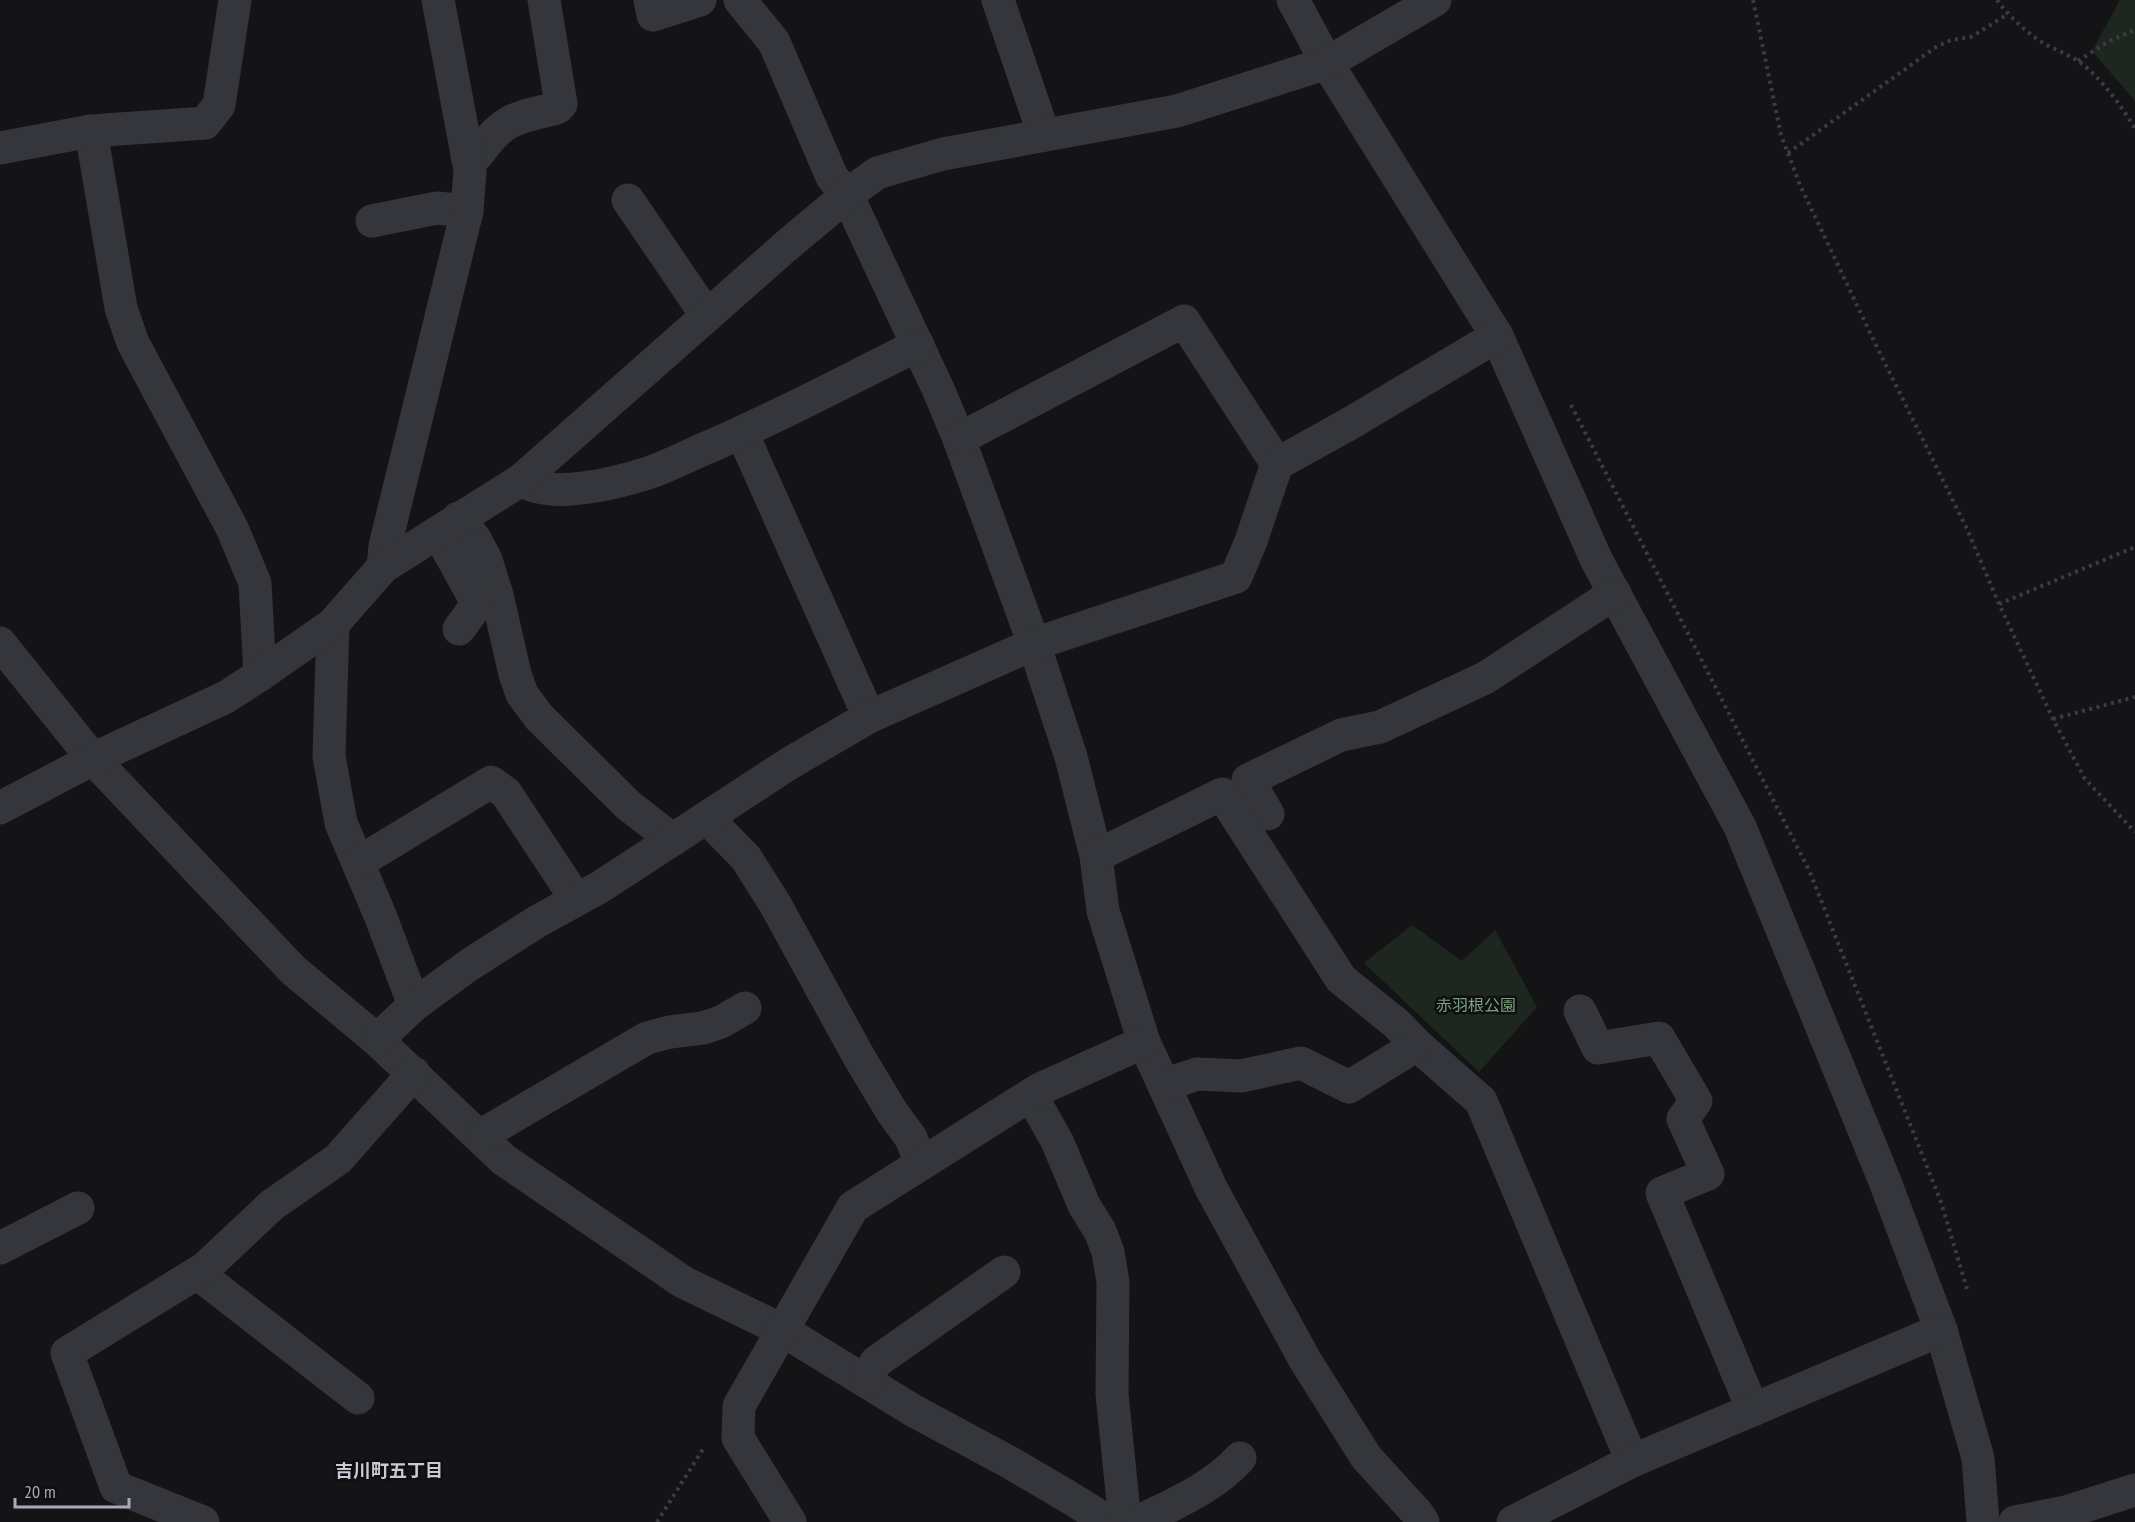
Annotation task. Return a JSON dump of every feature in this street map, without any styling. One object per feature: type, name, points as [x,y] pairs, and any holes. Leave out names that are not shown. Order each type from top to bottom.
[{"type":"street","points":[[0,148],[91,131],[205,123],[219,105],[235,0]]},
{"type":"street","points":[[383,567],[385,546],[467,211],[470,170],[438,0]]},
{"type":"street","points":[[467,156],[478,153],[487,141],[512,119],[557,108],[561,104],[544,0]]},
{"type":"street","points":[[650,0],[653,15],[700,0]]},
{"type":"street","points":[[740,0],[774,42],[832,177],[847,195],[918,345],[959,439],[1034,644],[1071,757],[1096,856],[1103,911],[1144,1042],[1211,1188],[1305,1360],[1366,1457],[1423,1522]]},
{"type":"street","points":[[998,0],[1044,135]]},
{"type":"street","points":[[1293,0],[1326,63],[1497,336],[1597,561],[1740,827],[1884,1179],[1941,1330],[1978,1458],[1983,1522]]},
{"type":"street","points":[[0,808],[93,759],[226,697],[333,624],[383,567],[521,480],[847,195],[877,173],[943,154],[1177,111],[1326,63],[1435,0]]},
{"type":"street","points":[[91,131],[121,308],[133,343],[232,528],[255,583],[260,675]]},
{"type":"street","points":[[628,201],[707,316]]},
{"type":"street","points":[[372,221],[437,208],[467,211]]},
{"type":"street","points":[[959,439],[1184,321],[1276,464]]},
{"type":"street","points":[[377,1040],[414,1005],[479,959],[576,899],[600,887],[790,763],[869,717],[1034,644],[1236,578],[1251,541],[1276,464],[1349,424],[1497,336]]},
{"type":"street","points":[[521,480],[531,487],[543,490],[574,490],[646,474],[742,433],[918,345]]},
{"type":"street","points":[[742,433],[869,717]]},
{"type":"street","points":[[448,525],[475,599],[473,610],[459,628]]},
{"type":"street","points":[[448,525],[475,539],[486,560],[522,694],[539,717],[628,805],[673,840]]},
{"type":"street","points":[[1268,814],[1248,780],[1341,735],[1380,727],[1485,678],[1615,593]]},
{"type":"street","points":[[333,624],[329,756],[341,823],[359,862],[414,1005]]},
{"type":"street","points":[[0,643],[93,759],[293,969],[414,1073],[504,1160],[683,1282],[782,1330],[914,1411],[1067,1496],[1096,1514],[1103,1522]]},
{"type":"street","points":[[359,862],[491,782],[506,793],[576,899]]},
{"type":"street","points":[[1096,856],[1222,794],[1333,970],[1397,1024],[1417,1045],[1481,1101],[1632,1461]]},
{"type":"street","points":[[707,818],[746,858],[776,904],[859,1057],[910,1138],[921,1164]]},
{"type":"street","points":[[482,1138],[490,1130],[647,1038],[670,1032],[703,1028],[721,1022],[745,1008]]},
{"type":"street","points":[[1580,1011],[1598,1048],[1659,1038],[1696,1101],[1683,1119],[1708,1174],[1662,1193],[1753,1410]]},
{"type":"street","points":[[790,1522],[738,1438],[738,1406],[853,1207],[1040,1089],[1144,1042]]},
{"type":"street","points":[[1164,1085],[1197,1074],[1241,1076],[1301,1063],[1349,1087],[1417,1045]]},
{"type":"street","points":[[181,1518],[116,1487],[67,1353],[205,1267],[272,1205],[338,1158],[414,1073]]},
{"type":"street","points":[[1031,1095],[1057,1141],[1084,1205],[1100,1231],[1108,1252],[1113,1282],[1112,1394],[1125,1522]]},
{"type":"street","points":[[0,1248],[78,1208]]},
{"type":"street","points":[[205,1267],[279,1313]]},
{"type":"street","points":[[205,1267],[358,1398]]},
{"type":"street","points":[[865,1381],[876,1362],[1004,1272]]},
{"type":"street","points":[[1513,1522],[1632,1461],[1941,1330]]},
{"type":"street","points":[[1138,1522],[1194,1494],[1227,1472],[1240,1458]]},
{"type":"street","points":[[2015,1522],[2072,1517],[2135,1491]]},
{"type":"path","points":[[1753,0],[1781,135],[1800,185],[1967,529],[2053,719],[2085,779],[2135,832]]},
{"type":"path","points":[[1997,0],[2008,14],[2038,40],[2064,52],[2084,66],[2126,113],[2135,129]]},
{"type":"path","points":[[1788,153],[1936,47],[1950,40],[1971,37],[2008,14]]},
{"type":"path","points":[[2078,61],[2109,41],[2135,30]]},
{"type":"path","points":[[1999,604],[2135,547]]},
{"type":"path","points":[[2053,719],[2135,698]]},
{"type":"path","points":[[657,1522],[728,1413],[738,1406]]},
{"type":"green space","points":[[2120,0],[2135,0],[2135,101],[2092,51]]},
{"type":"green space","name":"赤羽根公園","points":[[1412,925],[1462,961],[1495,930],[1537,1007],[1479,1072],[1364,963]]},
{"type":"district","name":"吉川町五丁目","points":[[389,1471]]}]
